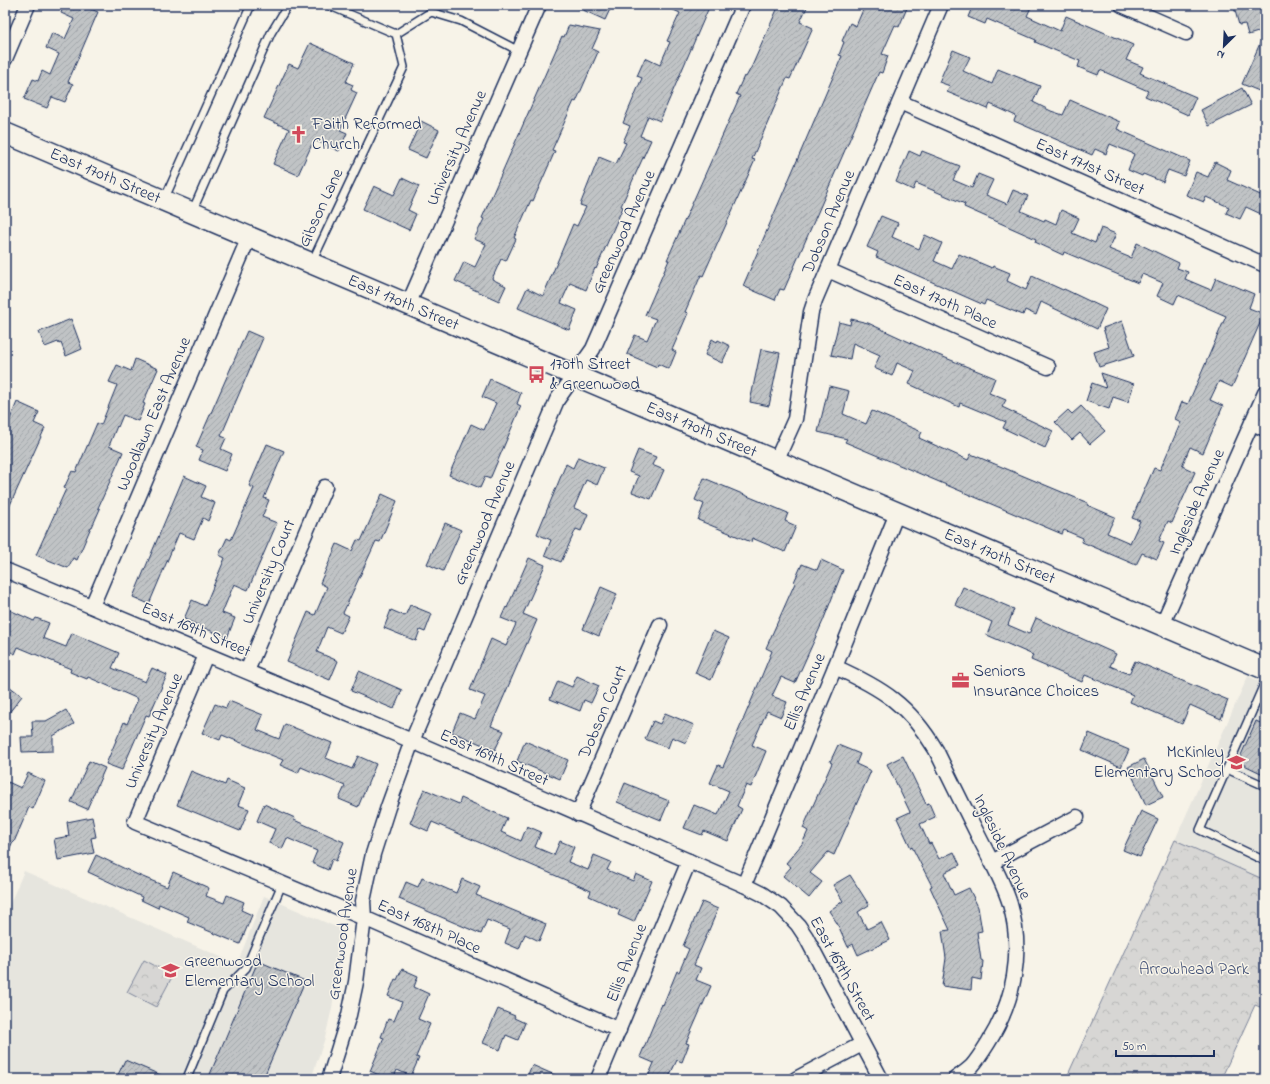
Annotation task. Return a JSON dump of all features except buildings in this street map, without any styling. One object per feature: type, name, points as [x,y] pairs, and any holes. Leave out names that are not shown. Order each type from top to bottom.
[{"type":"street","points":[[5,59],[28,5]]},
{"type":"street","name":"University Avenue","points":[[408,305],[539,5]]},
{"type":"street","name":"Greenwood Avenue","points":[[329,1079],[349,1015],[356,982],[364,918],[363,901],[373,854],[412,741],[557,400],[593,349],[743,5]]},
{"type":"street","name":"Dobson Avenue","points":[[776,461],[795,419],[811,312],[941,5]]},
{"type":"street","points":[[1122,5],[1186,33]]},
{"type":"street","name":"East 171st Street","points":[[900,102],[1265,265]]},
{"type":"street","name":"East 170th Street","points":[[5,133],[1265,669]]},
{"type":"street","name":"Woodlawn East Avenue","points":[[92,606],[249,237]]},
{"type":"street","name":"East 170th Place","points":[[828,270],[1048,367]]},
{"type":"street","name":"Ingleside Avenue","points":[[1162,625],[1259,426],[1265,392]]},
{"type":"street","name":"University Court","points":[[247,671],[325,487]]},
{"type":"street","name":"Ellis Avenue","points":[[744,885],[835,667],[897,513]]},
{"type":"street","name":"East 169th Street","points":[[5,570],[412,741],[762,894],[781,907],[798,925],[814,950],[881,1079]]},
{"type":"street","name":"Dobson Court","points":[[578,814],[660,625]]},
{"type":"street","name":"University Avenue","points":[[135,822],[206,655]]},
{"type":"street","name":"Ingleside Avenue","points":[[835,667],[880,689],[905,709],[926,735],[936,750],[992,862],[1007,895],[1014,919],[1016,948],[1013,986],[1006,1008],[997,1030],[972,1066],[955,1079]]},
{"type":"street","points":[[992,862],[1078,817]]},
{"type":"street","name":"East 168th Place","points":[[135,822],[364,918],[619,1030]]},
{"type":"street","name":"Ellis Avenue","points":[[598,1079],[689,861]]},
{"type":"street","points":[[796,1079],[862,1044]]},
{"type":"lane","points":[[164,200],[251,5]]},
{"type":"lane","points":[[192,212],[271,33],[288,5]]},
{"type":"lane","points":[[328,5],[396,34],[431,12],[461,21],[519,51]]},
{"type":"lane","name":"Gibson Lane","points":[[311,263],[404,67],[396,34]]},
{"type":"lane","points":[[1264,859],[1200,830],[1265,682]]},
{"type":"lane","points":[[1227,769],[1265,786]]},
{"type":"lane","points":[[187,1078],[223,991],[246,968],[282,884]]},
{"type":"shaded area","name":"McKinley Elementary School","points":[[1248,676],[1265,684],[1265,880],[1175,840]]},
{"type":"shaded area","name":"Greenwood Elementary School","points":[[24,871],[237,964],[264,896],[343,930],[332,1008],[325,1038],[311,1079],[5,1079],[5,915]]},
{"type":"green space","name":"Arrowhead Park","points":[[1175,840],[1265,880],[1265,1009],[1255,1005],[1221,1079],[1066,1079]]},
{"type":"green space","points":[[144,960],[173,975],[156,1007],[127,992]]},
{"type":"place","name":"Faith Reformed Church","points":[[299,134]]},
{"type":"place","name":"170th Street & Greenwood","points":[[537,374]]},
{"type":"place","name":"Seniors Insurance Choices","points":[[960,681]]},
{"type":"place","name":"McKinley Elementary School","points":[[1237,762]]},
{"type":"place","name":"Greenwood Elementary School","points":[[171,971]]}]
